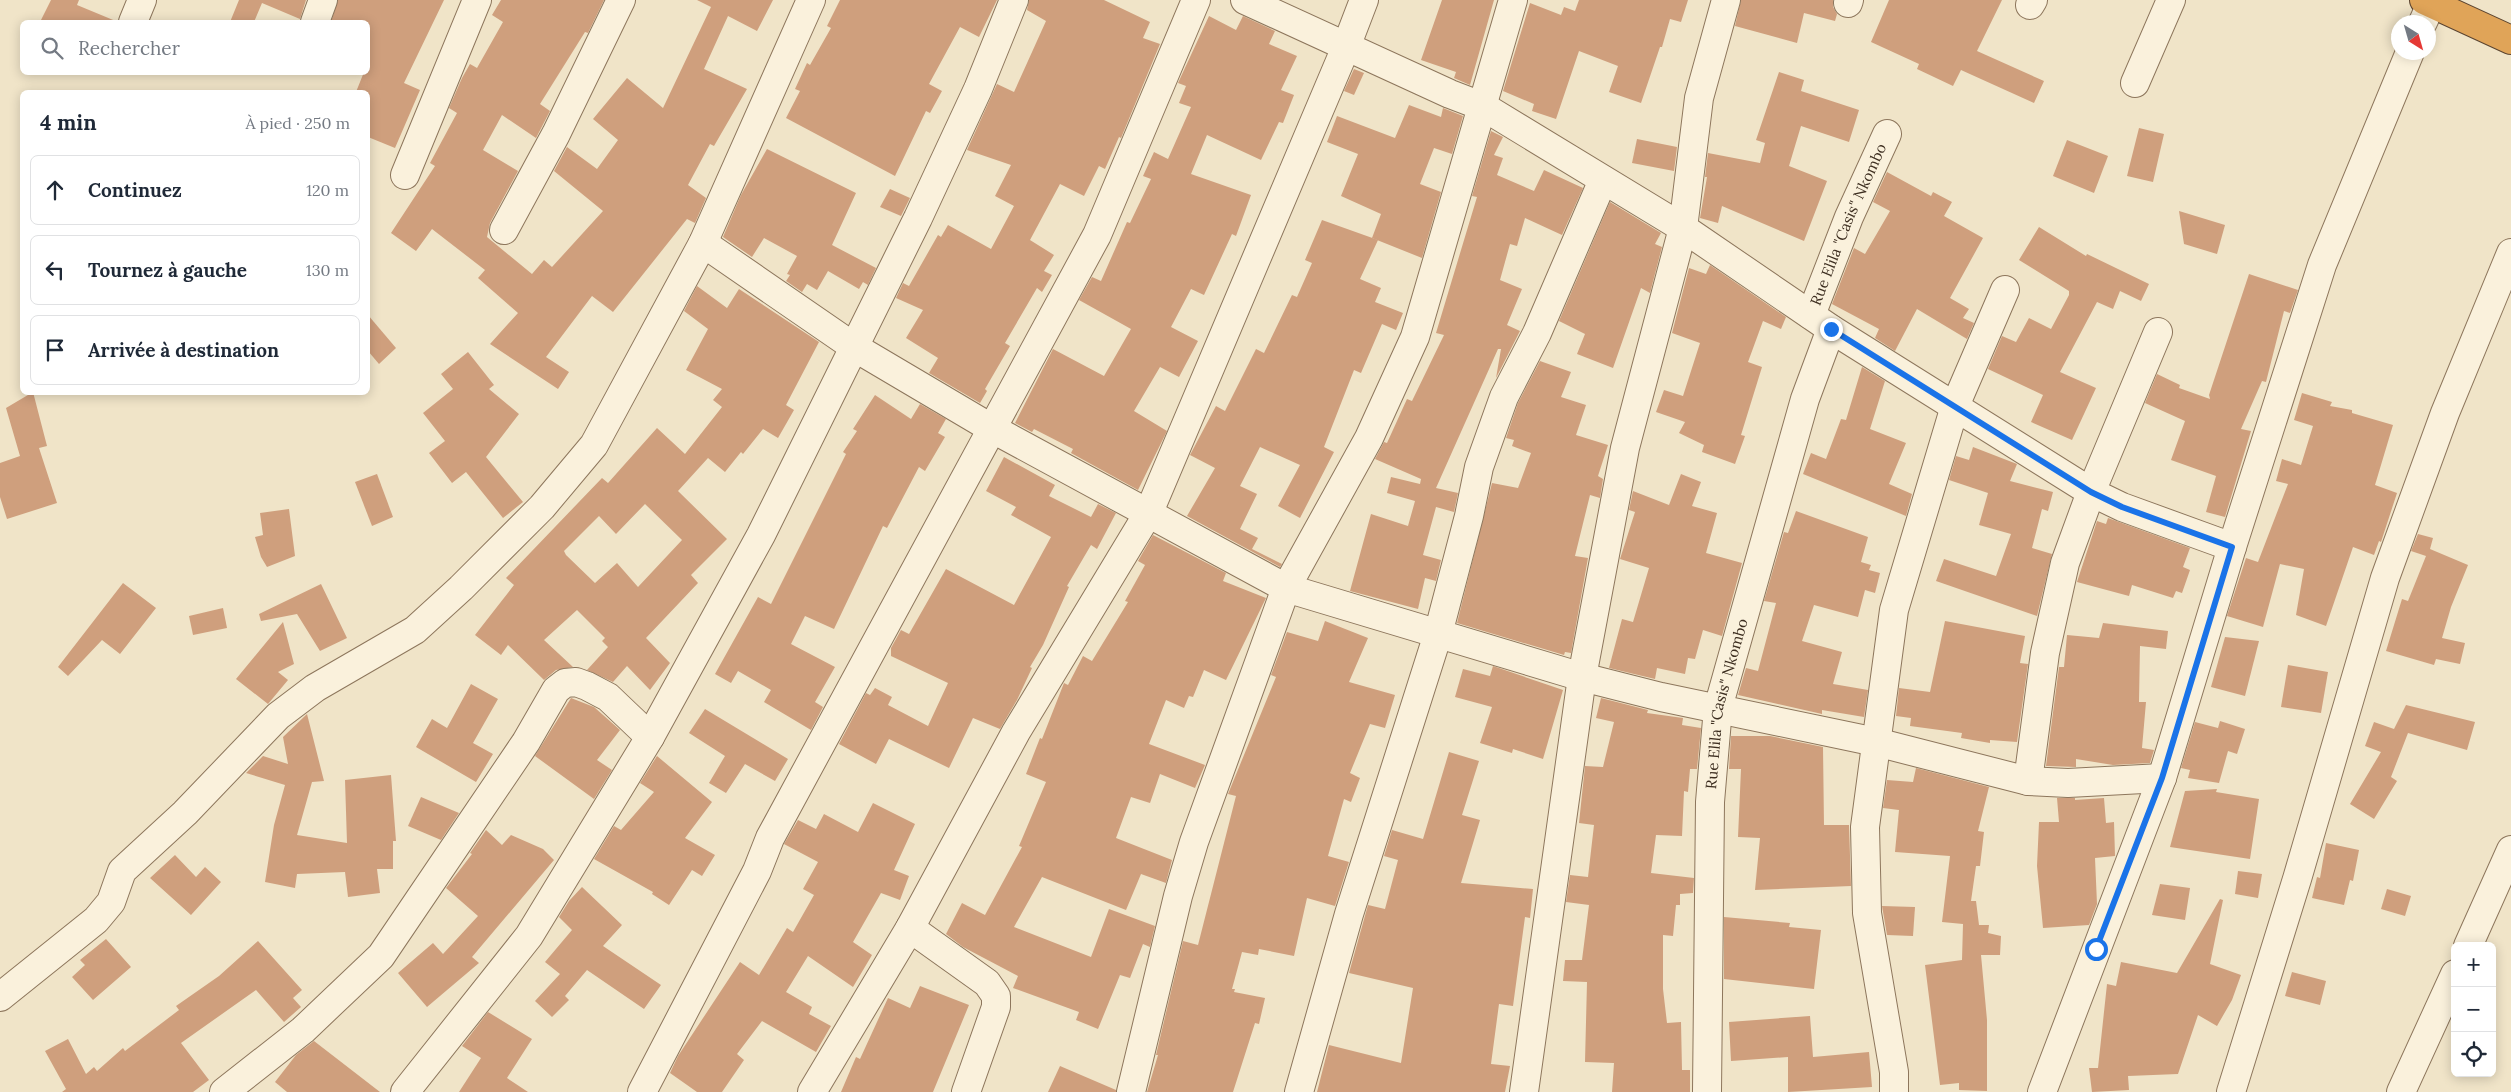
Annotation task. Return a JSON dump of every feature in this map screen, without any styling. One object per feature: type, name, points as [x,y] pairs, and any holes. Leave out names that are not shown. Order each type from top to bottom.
[{"type":"highway","points":[[2428,6],[2511,40]]},
{"type":"street","points":[[134,20],[142,0]]},
{"type":"street","points":[[315,20],[323,0]]},
{"type":"street","points":[[405,175],[477,0]]},
{"type":"street","points":[[504,230],[556,134],[621,0]]},
{"type":"street","points":[[0,997],[96,920],[110,902],[122,871],[185,813],[278,716],[315,688],[415,630],[461,588],[542,507],[594,445],[703,243],[811,0]]},
{"type":"street","points":[[405,1092],[529,936],[650,737],[761,535],[854,348],[918,218],[978,89],[1014,0]]},
{"type":"street","points":[[642,1092],[757,872],[770,838],[1097,235],[1196,0]]},
{"type":"street","points":[[1245,0],[1346,47],[1484,107],[1683,228],[1821,322],[2091,492],[2122,507],[2232,547]]},
{"type":"street","points":[[812,1092],[910,928],[1016,732],[1149,512],[1346,47],[1364,0]]},
{"type":"street","points":[[1131,1092],[1178,896],[1194,842],[1286,588],[1369,438],[1415,337],[1484,107],[1513,0]]},
{"type":"street","points":[[1524,1092],[1582,677],[1625,448],[1683,228],[1699,98],[1726,0]]},
{"type":"street","points":[[2135,83],[2170,0]]},
{"type":"street","points":[[2042,1092],[2162,778],[2232,547],[2322,265],[2407,60]]},
{"type":"street","name":"Rue Elila \"Casis\" Nkombo","points":[[1707,1092],[1710,802],[1718,708],[1805,399],[1821,322],[1850,217],[1887,134]]},
{"type":"street","points":[[1300,1092],[1349,914],[1438,634],[1470,516],[1479,467],[1504,397],[1537,332],[1603,180]]},
{"type":"street","points":[[703,243],[854,348],[992,428],[1149,512],[1227,558],[1286,588],[1582,677],[1876,742],[2028,781],[2068,783],[2162,778]]},
{"type":"street","points":[[2231,1092],[2297,879],[2385,578],[2445,414],[2511,253]]},
{"type":"street","points":[[1894,1092],[1894,1072],[1867,913],[1865,827],[1894,610],[1955,406],[2004,290]]},
{"type":"street","points":[[2028,781],[2045,653],[2065,563],[2091,492],[2158,332]]},
{"type":"street","points":[[224,1092],[303,1030],[381,956],[520,750],[556,690],[565,683],[576,682],[587,686],[608,697],[650,737]]},
{"type":"street","points":[[2470,942],[2511,850]]},
{"type":"street","points":[[910,928],[987,982],[996,996],[996,1007],[966,1092]]},
{"type":"street","points":[[2401,1092],[2451,983]]},
{"type":"building","points":[[51,0],[79,0],[77,5],[113,20],[41,20]]},
{"type":"building","points":[[239,0],[306,0],[300,19],[262,3],[255,20],[231,20]]},
{"type":"building","points":[[338,0],[444,0],[404,83],[420,90],[395,148],[370,138],[370,90],[357,90],[363,75],[370,75],[370,20],[332,20]]},
{"type":"building","points":[[501,0],[604,0],[588,33],[585,32],[540,104],[550,111],[536,138],[502,115],[483,150],[518,171],[490,223],[487,237],[532,274],[544,260],[552,267],[603,211],[554,171],[567,147],[597,169],[618,140],[593,119],[627,78],[663,108],[711,7],[697,0],[773,0],[757,31],[728,16],[704,69],[747,89],[714,146],[710,144],[688,185],[706,198],[695,223],[687,219],[613,312],[592,296],[546,357],[569,372],[558,389],[490,344],[518,313],[478,278],[485,270],[432,229],[416,251],[391,233],[435,166],[430,163],[457,113],[449,108],[462,78],[470,64],[477,68],[503,22],[492,15]]},
{"type":"building","points":[[840,0],[997,0],[979,37],[960,27],[929,84],[942,91],[930,113],[926,111],[895,176],[786,118],[800,91],[795,89],[807,63],[810,65],[831,28],[827,26]]},
{"type":"building","points":[[1029,0],[1104,0],[1150,22],[1143,38],[1160,44],[1121,138],[1119,137],[1105,169],[1099,166],[1084,196],[1060,184],[1030,240],[1054,255],[1044,271],[1052,275],[1042,292],[1037,288],[1005,343],[1010,346],[985,389],[987,391],[980,403],[929,373],[938,358],[906,338],[923,310],[896,298],[903,283],[909,286],[938,235],[941,237],[948,225],[991,249],[1014,206],[995,196],[1011,165],[967,150],[997,84],[1014,92],[1046,21],[1027,10]]},
{"type":"building","points":[[1442,0],[1494,0],[1470,85],[1454,78],[1456,72],[1421,60]]},
{"type":"building","points":[[1579,0],[1688,0],[1681,22],[1670,19],[1662,47],[1660,47],[1641,103],[1609,92],[1618,66],[1579,51],[1556,119],[1532,111],[1534,104],[1503,91],[1530,3],[1561,15],[1564,7],[1575,11]]},
{"type":"building","points":[[1741,0],[1833,0],[1833,7],[1837,14],[1835,21],[1804,13],[1797,43],[1735,26]]},
{"type":"building","points":[[1889,0],[2002,0],[1977,51],[2044,81],[2034,103],[1961,70],[1953,86],[1917,69],[1919,64],[1871,42]]},
{"type":"building","points":[[1209,16],[1236,30],[1243,16],[1275,31],[1269,44],[1297,56],[1281,90],[1294,95],[1283,123],[1279,122],[1261,160],[1207,135],[1191,174],[1251,195],[1236,236],[1232,234],[1204,295],[1191,289],[1171,327],[1198,341],[1179,377],[1160,367],[1134,411],[1167,431],[1138,490],[1071,453],[1073,449],[1034,429],[1032,432],[1015,423],[1053,349],[1104,376],[1131,329],[1079,300],[1092,277],[1101,281],[1127,222],[1130,223],[1151,179],[1143,176],[1154,152],[1168,159],[1191,107],[1179,103],[1186,86],[1178,83]]},
{"type":"building","points":[[1354,69],[1364,73],[1354,95],[1344,91]]},
{"type":"building","points":[[1779,72],[1804,80],[1801,91],[1859,110],[1849,142],[1801,126],[1789,166],[1827,181],[1804,241],[1722,206],[1718,223],[1700,218],[1707,177],[1705,177],[1708,153],[1760,163],[1765,143],[1756,140]]},
{"type":"building","points":[[1409,105],[1441,117],[1443,108],[1463,116],[1452,154],[1434,148],[1420,184],[1441,192],[1422,258],[1372,238],[1381,214],[1341,196],[1358,154],[1327,142],[1337,116],[1395,138]]},
{"type":"building","points":[[2139,128],[2164,134],[2153,182],[2127,176]]},
{"type":"building","points":[[1491,131],[1503,137],[1494,155],[1503,158],[1497,175],[1534,191],[1544,170],[1583,188],[1562,235],[1525,218],[1517,246],[1510,244],[1500,280],[1522,289],[1507,325],[1520,331],[1496,378],[1501,349],[1498,349],[1436,488],[1458,493],[1454,512],[1436,507],[1423,555],[1441,560],[1436,581],[1425,578],[1418,609],[1350,591],[1371,514],[1408,526],[1415,501],[1387,493],[1391,477],[1420,484],[1421,479],[1375,459],[1384,442],[1387,443],[1407,399],[1412,401],[1444,335],[1436,333],[1477,197],[1472,196]]},
{"type":"building","points":[[1637,139],[1677,147],[1674,171],[1632,163]]},
{"type":"building","points":[[2067,140],[2108,156],[2094,193],[2053,176]]},
{"type":"building","points":[[767,149],[856,193],[832,245],[876,268],[868,285],[863,282],[859,289],[828,271],[817,290],[807,284],[802,292],[786,281],[790,275],[787,274],[797,256],[764,238],[752,257],[723,237],[741,195]]},
{"type":"building","points":[[1887,172],[1931,196],[1933,192],[1952,202],[1944,216],[1983,238],[1950,298],[1969,309],[1963,318],[1974,323],[1967,339],[1917,309],[1895,351],[1875,338],[1879,329],[1832,304],[1854,248],[1865,254],[1890,211],[1873,202]]},
{"type":"building","points":[[890,189],[910,198],[901,216],[880,207]]},
{"type":"building","points":[[1610,202],[1661,233],[1655,244],[1662,247],[1650,293],[1641,288],[1613,368],[1577,354],[1585,334],[1559,321]]},
{"type":"building","points":[[2179,211],[2225,225],[2217,254],[2184,244]]},
{"type":"building","points":[[1322,220],[1378,240],[1360,279],[1381,288],[1375,302],[1403,313],[1396,330],[1382,324],[1361,373],[1354,370],[1324,447],[1334,452],[1300,518],[1278,506],[1300,465],[1260,447],[1240,486],[1257,494],[1240,529],[1258,538],[1252,549],[1282,564],[1280,567],[1187,516],[1215,468],[1190,455],[1216,406],[1225,411],[1256,349],[1264,353],[1292,295],[1297,297],[1312,263],[1305,260]]},
{"type":"building","points":[[2039,227],[2086,256],[2087,254],[2149,284],[2141,301],[2120,291],[2113,309],[2097,302],[2060,372],[2096,388],[2072,440],[2031,422],[2043,395],[1988,369],[2002,336],[2016,342],[2029,318],[2051,329],[2069,295],[2069,291],[2019,260]]},
{"type":"building","points":[[1710,265],[1786,317],[1781,329],[1763,321],[1748,362],[1762,367],[1741,435],[1745,436],[1735,464],[1702,452],[1704,445],[1679,433],[1685,422],[1656,412],[1664,390],[1683,396],[1700,343],[1672,333],[1689,268],[1706,274]]},
{"type":"building","points":[[2249,274],[2298,290],[2290,313],[2284,311],[2266,382],[2262,381],[2241,429],[2251,431],[2225,517],[2206,512],[2216,476],[2171,460],[2185,421],[2145,403],[2157,374],[2180,385],[2179,388],[2210,399],[2209,395]]},
{"type":"building","points":[[697,286],[727,308],[739,289],[819,342],[786,405],[794,410],[778,438],[763,429],[743,454],[741,452],[725,472],[708,458],[678,491],[727,539],[691,575],[698,583],[646,638],[670,663],[650,690],[627,666],[613,682],[587,670],[608,647],[602,641],[605,638],[577,610],[544,640],[573,667],[556,670],[544,680],[508,645],[501,655],[475,635],[514,585],[506,578],[602,478],[608,483],[657,428],[685,454],[722,407],[713,400],[722,389],[686,370],[708,329],[684,311]],"holes":[[[645,504],[682,540],[638,587],[617,563],[595,583],[564,551],[599,516],[616,534]]]},
{"type":"building","points":[[370,317],[396,348],[379,364],[370,353]]},
{"type":"building","points":[[468,352],[494,385],[489,389],[519,414],[486,457],[523,502],[503,518],[466,472],[452,483],[429,453],[445,441],[423,413],[453,389],[441,374]]},
{"type":"building","points":[[1540,361],[1571,372],[1561,397],[1586,405],[1576,435],[1608,445],[1598,476],[1603,479],[1600,498],[1590,495],[1575,556],[1588,558],[1571,653],[1565,652],[1564,655],[1457,623],[1492,483],[1518,488],[1531,453],[1512,446],[1514,440],[1506,438],[1518,403]]},
{"type":"building","points":[[1862,367],[1885,381],[1870,429],[1906,443],[1889,484],[1912,494],[1906,516],[1803,474],[1811,453],[1826,459],[1841,419],[1846,420]]},
{"type":"building","points":[[2302,393],[2332,402],[2330,406],[2352,410],[2352,413],[2393,425],[2375,485],[2397,493],[2381,542],[2379,541],[2374,555],[2353,547],[2326,626],[2296,615],[2304,569],[2280,564],[2263,627],[2227,616],[2246,558],[2258,562],[2288,484],[2276,481],[2282,459],[2301,465],[2313,426],[2294,420]]},
{"type":"building","points":[[28,395],[34,395],[47,446],[39,448],[57,503],[7,519],[0,497],[0,463],[20,456],[6,408]]},
{"type":"building","points":[[875,395],[911,419],[920,404],[946,419],[938,433],[945,437],[925,471],[919,467],[887,528],[883,526],[834,629],[805,616],[791,644],[835,667],[815,702],[823,707],[811,730],[764,702],[771,690],[738,671],[731,683],[715,674],[758,597],[771,604],[846,454],[843,452],[857,431],[853,429]]},
{"type":"building","points":[[1973,447],[2017,464],[2010,481],[2053,492],[2048,511],[2042,509],[2032,548],[2052,554],[2037,616],[1936,581],[1944,559],[1996,576],[2011,534],[1979,525],[1988,493],[1949,480],[1956,456],[1969,460]]},
{"type":"building","points":[[1004,457],[1055,485],[1049,496],[1091,517],[1098,504],[1116,513],[1097,549],[1091,545],[1067,586],[1069,587],[1043,645],[1030,667],[1032,668],[1017,700],[1000,729],[973,718],[949,768],[889,739],[876,764],[839,744],[866,693],[870,695],[875,688],[892,697],[888,705],[928,726],[948,683],[891,656],[891,648],[901,630],[909,634],[946,569],[1014,605],[1051,537],[1011,515],[1016,507],[986,491]]},
{"type":"building","points":[[377,474],[393,517],[372,526],[355,482]]},
{"type":"building","points":[[1681,474],[1701,482],[1692,506],[1717,513],[1706,553],[1742,563],[1722,636],[1703,630],[1695,659],[1688,658],[1685,674],[1657,668],[1655,679],[1609,668],[1622,619],[1633,622],[1649,568],[1620,559],[1635,512],[1629,510],[1633,491],[1669,505]]},
{"type":"building","points":[[289,509],[295,556],[267,567],[261,557],[255,537],[263,535],[260,513]]},
{"type":"building","points":[[1796,511],[1868,537],[1861,562],[1871,565],[1869,570],[1880,573],[1875,593],[1865,590],[1858,617],[1814,605],[1802,641],[1842,652],[1833,684],[1868,690],[1864,717],[1822,710],[1822,714],[1738,695],[1746,668],[1758,671],[1776,603],[1764,601],[1784,532],[1788,533]]},
{"type":"building","points":[[2108,518],[2190,548],[2183,567],[2190,570],[2182,593],[2176,591],[2173,598],[2132,585],[2129,596],[2077,582],[2097,521],[2106,524]]},
{"type":"building","points":[[2418,534],[2433,538],[2430,549],[2468,565],[2451,607],[2442,638],[2465,643],[2460,664],[2436,659],[2434,665],[2386,651],[2402,599],[2408,601],[2426,556],[2411,551]]},
{"type":"building","points":[[1153,535],[1226,573],[1223,581],[1266,598],[1226,680],[1204,670],[1193,697],[1189,696],[1184,708],[1166,700],[1149,744],[1205,765],[1195,788],[1160,774],[1150,803],[1131,797],[1116,838],[1172,860],[1166,883],[1141,874],[1126,910],[1042,877],[1014,927],[1091,957],[1109,909],[1155,926],[1150,947],[1143,944],[1130,978],[1120,975],[1098,1029],[1076,1020],[1079,1012],[1013,988],[1018,976],[963,947],[946,934],[962,903],[985,915],[1022,847],[1019,846],[1046,782],[1026,774],[1040,738],[1042,739],[1064,683],[1068,685],[1083,656],[1092,661],[1128,602],[1125,601],[1145,565],[1138,561]]},
{"type":"building","points":[[123,583],[156,608],[120,654],[102,640],[68,676],[58,667]]},
{"type":"building","points":[[321,584],[347,638],[320,651],[297,614],[261,621],[259,614]]},
{"type":"building","points":[[223,608],[227,628],[193,635],[189,616]]},
{"type":"building","points":[[1325,621],[1368,638],[1349,682],[1395,695],[1385,728],[1370,724],[1350,773],[1360,778],[1351,802],[1344,799],[1328,856],[1349,862],[1335,906],[1307,898],[1294,956],[1259,949],[1258,955],[1242,952],[1232,989],[1235,989],[1234,992],[1265,998],[1259,1024],[1255,1023],[1233,1092],[1147,1092],[1158,1055],[1156,1055],[1183,941],[1198,945],[1236,796],[1228,794],[1276,677],[1271,675],[1287,632],[1318,641]]},
{"type":"building","points":[[1945,621],[2025,636],[2020,663],[2028,664],[2017,742],[1990,740],[1990,743],[1961,738],[1962,733],[1910,726],[1911,718],[1896,716],[1899,688],[1930,692]]},
{"type":"building","points":[[283,622],[294,664],[278,672],[288,680],[268,704],[236,679]]},
{"type":"building","points":[[2103,623],[2168,631],[2166,649],[2140,646],[2139,702],[2146,702],[2142,748],[2154,750],[2150,763],[2113,765],[2076,759],[2076,767],[2046,766],[2059,667],[2064,667],[2067,635],[2099,638]]},
{"type":"building","points":[[2225,637],[2259,641],[2245,696],[2211,687]]},
{"type":"building","points":[[2288,665],[2328,672],[2321,713],[2281,707]]},
{"type":"building","points":[[1493,666],[1563,690],[1543,759],[1513,749],[1512,753],[1480,743],[1492,707],[1455,697],[1463,669],[1490,676]]},
{"type":"building","points":[[471,684],[498,699],[473,743],[493,754],[476,782],[416,747],[432,719],[447,728]]},
{"type":"building","points":[[571,698],[594,707],[620,730],[597,760],[612,770],[594,799],[535,756]]},
{"type":"building","points":[[1601,698],[1648,710],[1647,713],[1683,718],[1682,725],[1701,728],[1697,769],[1690,769],[1688,792],[1684,791],[1682,836],[1656,835],[1651,873],[1694,878],[1693,893],[1680,894],[1680,905],[1676,905],[1673,936],[1663,935],[1663,989],[1667,1023],[1681,1022],[1682,1070],[1690,1070],[1690,1092],[1612,1092],[1614,1063],[1585,1062],[1587,982],[1563,981],[1565,960],[1582,960],[1589,905],[1566,902],[1570,875],[1588,877],[1594,825],[1579,823],[1585,766],[1603,767],[1614,722],[1596,718]]},
{"type":"building","points":[[2406,705],[2475,722],[2467,750],[2408,733],[2391,777],[2397,781],[2374,819],[2350,804],[2381,752],[2365,746],[2374,722],[2394,729]]},
{"type":"building","points":[[705,709],[788,759],[775,781],[745,764],[726,793],[709,783],[725,756],[689,733]]},
{"type":"building","points":[[307,714],[324,781],[312,782],[297,835],[347,843],[345,780],[391,775],[396,841],[393,841],[393,869],[377,869],[380,893],[348,897],[345,872],[297,874],[295,888],[265,882],[274,825],[285,785],[246,773],[263,756],[288,764],[283,737]]},
{"type":"building","points":[[2220,721],[2245,729],[2237,754],[2228,751],[2219,783],[2188,778],[2190,770],[2181,768],[2195,722],[2218,728]]},
{"type":"building","points":[[1731,736],[1770,736],[1823,747],[1824,825],[1849,825],[1851,886],[1755,890],[1760,838],[1738,837],[1741,769],[1729,769]]},
{"type":"building","points":[[1449,752],[1479,761],[1462,815],[1480,820],[1461,883],[1533,889],[1530,918],[1525,917],[1513,1006],[1499,1004],[1491,1064],[1510,1066],[1505,1092],[1317,1092],[1329,1045],[1401,1063],[1413,988],[1349,973],[1368,905],[1385,909],[1398,860],[1384,856],[1392,830],[1423,839]]},
{"type":"building","points":[[657,756],[712,802],[685,838],[715,855],[702,876],[692,870],[669,905],[652,894],[653,892],[594,859],[614,826],[621,830],[654,792],[640,783]]},
{"type":"building","points":[[1916,768],[1989,787],[1978,831],[1984,832],[1980,866],[1976,866],[1971,901],[1976,901],[1979,925],[1989,925],[1988,933],[2001,936],[2000,955],[1981,955],[1987,1020],[1987,1091],[1959,1090],[1959,1083],[1940,1085],[1925,965],[1962,960],[1963,924],[1942,922],[1950,856],[1895,852],[1899,810],[1883,808],[1887,780],[1913,782]]},
{"type":"building","points":[[2217,789],[2216,792],[2259,799],[2250,859],[2170,847],[2185,791]]},
{"type":"building","points":[[421,797],[459,813],[441,840],[408,826]]},
{"type":"building","points":[[2057,798],[2075,798],[2075,800],[2104,798],[2106,823],[2114,822],[2115,856],[2095,858],[2097,904],[2089,925],[2043,928],[2037,866],[2039,822],[2059,822]]},
{"type":"building","points":[[873,803],[915,824],[894,870],[909,876],[900,900],[881,893],[853,942],[872,955],[853,987],[808,956],[786,992],[812,1007],[809,1014],[831,1026],[816,1052],[762,1021],[737,1054],[744,1060],[722,1092],[697,1092],[670,1073],[678,1056],[740,962],[759,975],[787,928],[793,932],[814,895],[803,889],[818,862],[784,844],[798,820],[816,829],[824,814],[858,832]]},
{"type":"building","points":[[486,830],[502,845],[511,835],[543,849],[554,860],[472,957],[479,963],[427,1007],[398,973],[433,943],[443,954],[478,916],[446,888],[472,854],[470,853]]},
{"type":"building","points":[[2326,843],[2359,850],[2353,881],[2350,880],[2344,905],[2312,898],[2317,877],[2320,878]]},
{"type":"building","points":[[175,855],[196,877],[205,867],[221,882],[191,915],[150,878]]},
{"type":"building","points":[[2238,871],[2262,874],[2258,898],[2235,894]]},
{"type":"building","points":[[2160,884],[2190,888],[2185,920],[2152,915]]},
{"type":"building","points":[[582,887],[622,925],[603,946],[661,985],[644,1009],[587,970],[565,996],[569,1000],[552,1017],[535,1001],[560,974],[545,962],[572,930],[559,917],[569,901]]},
{"type":"building","points":[[2387,889],[2411,896],[2405,916],[2381,909]]},
{"type":"building","points":[[2220,899],[2223,900],[2210,964],[2241,975],[2232,1000],[2217,1026],[2198,1015],[2178,1074],[2128,1076],[2129,1090],[2092,1092],[2089,1068],[2098,1068],[2107,984],[2116,986],[2121,962],[2177,973]]},
{"type":"building","points":[[1882,906],[1915,907],[1913,936],[1887,935]]},
{"type":"building","points":[[1724,917],[1790,923],[1789,927],[1821,930],[1814,989],[1724,979]]},
{"type":"building","points":[[106,939],[131,967],[93,1000],[72,977],[85,965],[80,960]]},
{"type":"building","points":[[258,941],[302,990],[293,998],[301,1007],[284,1022],[256,990],[181,1043],[209,1080],[193,1092],[62,1092],[66,1089],[45,1051],[68,1039],[86,1074],[94,1067],[97,1071],[123,1048],[125,1051],[179,1010],[176,1006],[219,976]]},
{"type":"building","points":[[2292,972],[2326,981],[2320,1005],[2285,996]]},
{"type":"building","points":[[920,986],[969,1005],[933,1092],[841,1092],[856,1057],[860,1059],[888,998],[910,1008]]},
{"type":"building","points":[[488,1012],[532,1039],[507,1078],[528,1092],[459,1092],[481,1058],[462,1046]]},
{"type":"building","points":[[1810,1016],[1813,1057],[1869,1052],[1872,1087],[1788,1092],[1788,1057],[1731,1061],[1729,1022]]},
{"type":"building","points":[[314,1041],[380,1092],[287,1092],[275,1082],[296,1055]]},
{"type":"building","points":[[1060,1066],[1116,1090],[1116,1092],[1048,1092]]},
{"type":"route","points":[[1831,329],[2091,492],[2122,507],[2174,524],[2232,547],[2162,778],[2096,949]]}]
